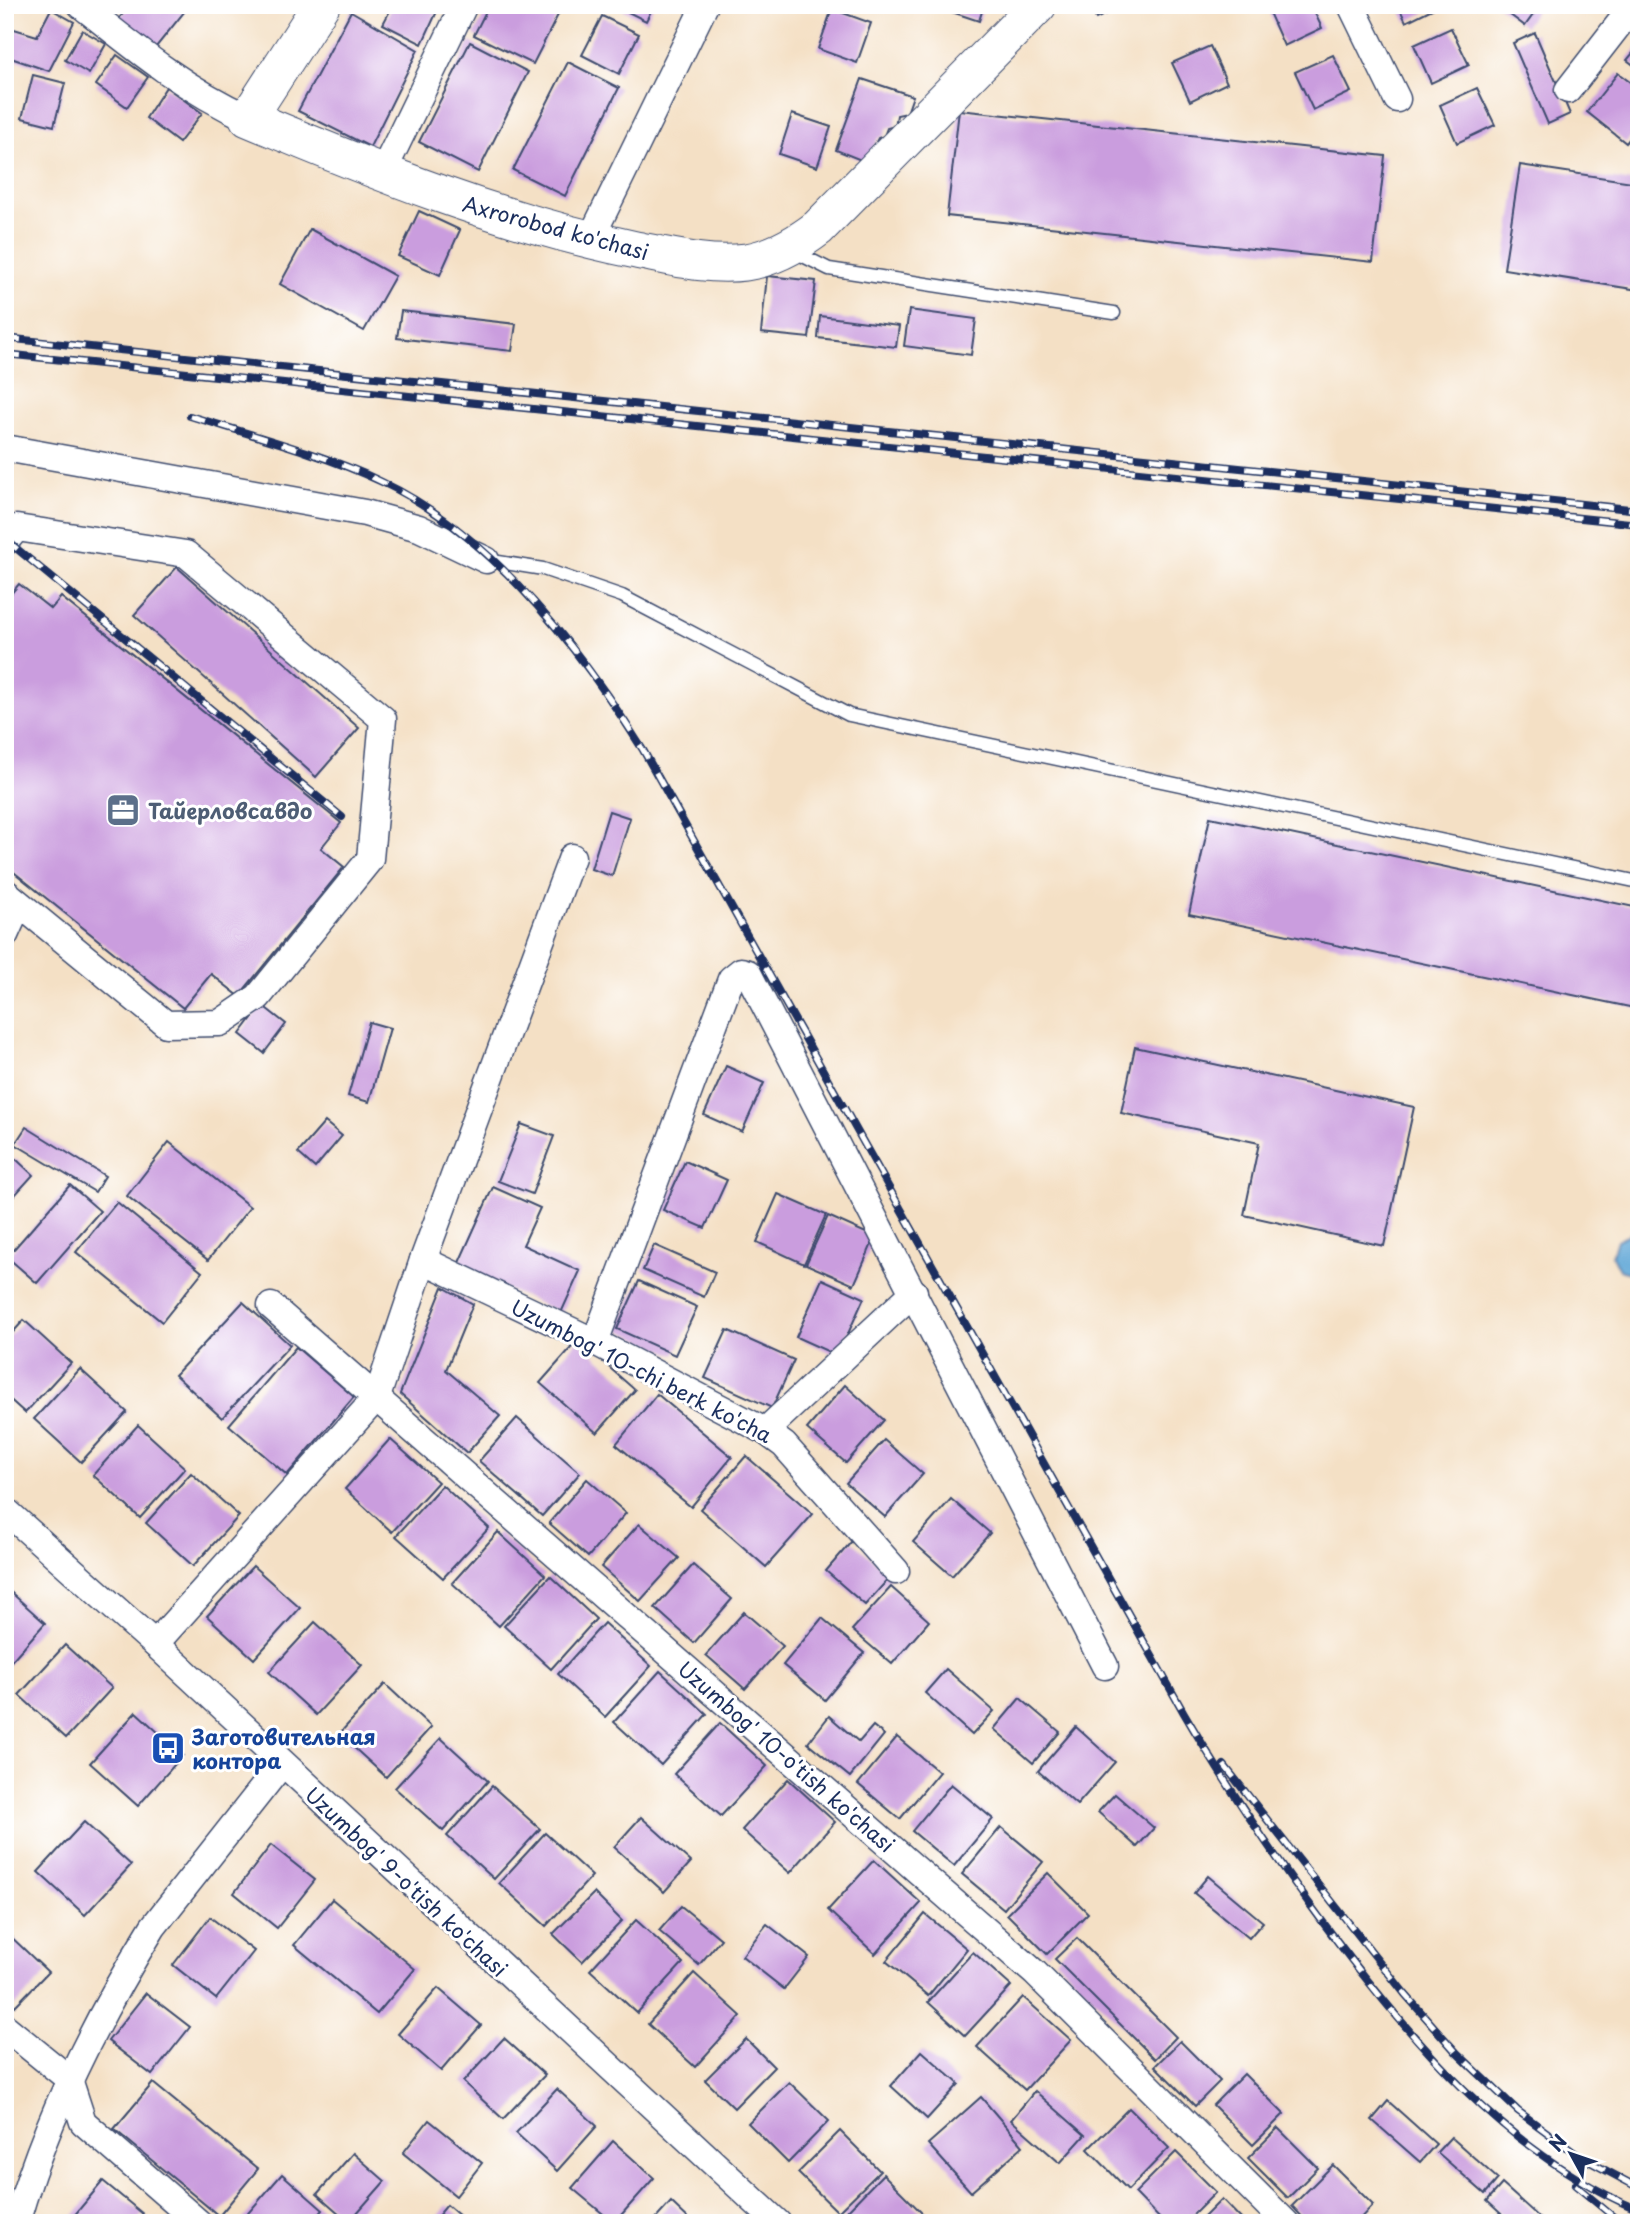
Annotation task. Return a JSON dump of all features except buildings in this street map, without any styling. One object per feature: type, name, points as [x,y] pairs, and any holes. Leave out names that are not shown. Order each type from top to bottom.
[{"type":"street","points":[[81,5],[161,69],[203,97],[248,118],[321,5]]},
{"type":"street","points":[[382,174],[464,5]]},
{"type":"street","points":[[590,240],[705,5]]},
{"type":"street","name":"Axrorobod ko'chasi","points":[[248,118],[382,174],[590,240],[695,262],[747,262],[787,248],[818,228],[1038,5]]},
{"type":"street","points":[[1351,5],[1397,99]]},
{"type":"street","points":[[1568,90],[1634,5]]},
{"type":"street","points":[[5,448],[365,513],[419,528],[486,560]]},
{"type":"street","points":[[5,542],[17,528],[186,554],[383,719],[370,859],[258,997],[220,1023],[166,1024],[12,898],[5,934]]},
{"type":"street","points":[[155,1644],[377,1397],[423,1260],[572,857]]},
{"type":"street","points":[[595,1342],[731,979],[741,971],[748,973],[754,980],[1105,1667]]},
{"type":"street","name":"Uzumbog' 10-chi berk ko'cha","points":[[423,1260],[595,1342],[765,1431],[784,1445],[896,1571]]},
{"type":"street","points":[[765,1431],[914,1292]]},
{"type":"street","name":"Uzumbog' 10-o'tish ko'chasi","points":[[271,1306],[1035,1973],[1286,2223]]},
{"type":"street","name":"Uzumbog' 9-o'tish ko'chasi","points":[[5,1510],[155,1644],[281,1765],[778,2223]]},
{"type":"street","points":[[16,2223],[29,2178],[69,2079],[153,1927],[281,1765]]},
{"type":"street","points":[[5,2027],[69,2079],[83,2122],[199,2223]]},
{"type":"lane","points":[[787,248],[829,269],[1114,313]]},
{"type":"lane","points":[[486,560],[543,569],[622,596],[849,715],[1639,882]]},
{"type":"water","points":[[1631,1233],[1639,1235],[1639,1273],[1635,1275],[1619,1270],[1612,1256],[1617,1240]]},
{"type":"railway","points":[[5,338],[1639,510]]},
{"type":"railway","points":[[5,354],[1639,524]]},
{"type":"railway","points":[[190,416],[288,446],[360,472],[422,504],[496,563],[562,635],[643,750],[1184,1713],[1269,1847],[1357,1968],[1426,2050],[1464,2089],[1503,2125],[1545,2157],[1591,2186],[1639,2210]]},
{"type":"railway","points":[[5,539],[342,817]]},
{"type":"railway","points":[[1224,1765],[1405,1994],[1457,2053],[1518,2111],[1579,2156],[1639,2188]]},
{"type":"railway","points":[[1575,2185],[1621,2223]]},
{"type":"place","name":"Тайерловсавдо","points":[[123,810]]},
{"type":"place","name":"Заготовительная контора","points":[[168,1748]]}]
